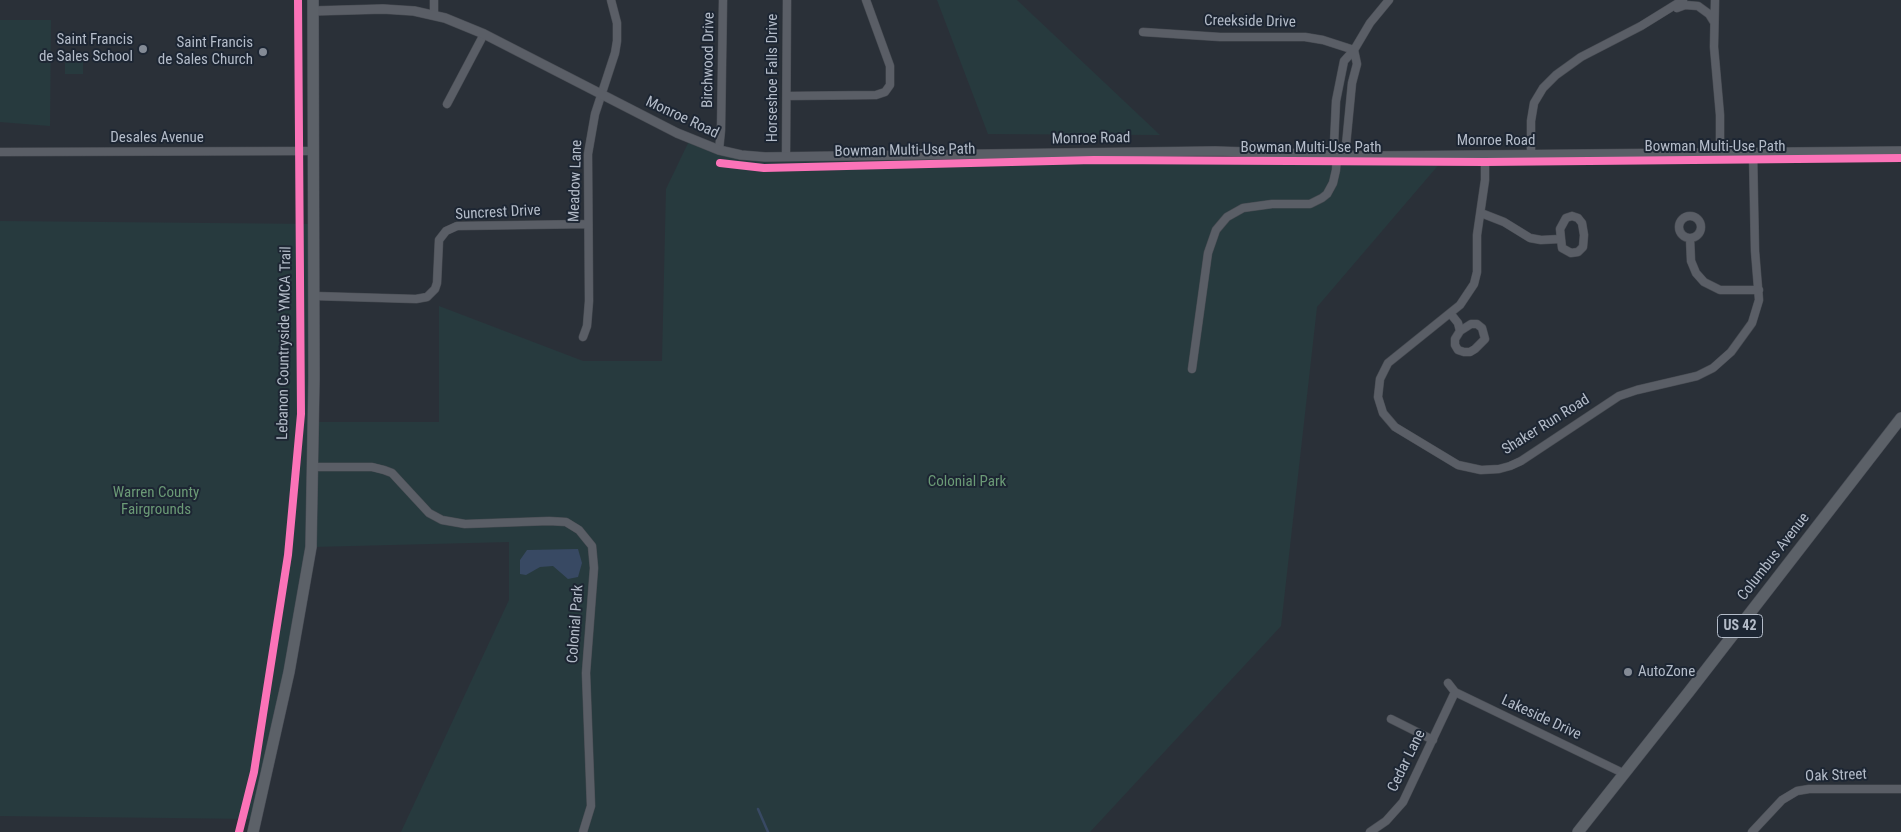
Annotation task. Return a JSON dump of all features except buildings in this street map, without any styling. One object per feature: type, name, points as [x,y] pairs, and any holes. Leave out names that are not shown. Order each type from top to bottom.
[{"type":"main road","points":[[254,832],[290,672],[312,547],[314,296],[313,5]]},
{"type":"main road","name":"Columbus Avenue","points":[[1578,832],[1901,418]]},
{"type":"street","points":[[434,0],[434,15]]},
{"type":"street","name":"Meadow Lane","points":[[583,337],[587,326],[589,301],[588,154],[595,114],[618,41],[617,23],[611,0]]},
{"type":"street","name":"Birchwood Drive","points":[[719,150],[723,0]]},
{"type":"street","name":"Horseshoe Falls Drive","points":[[786,156],[787,0]]},
{"type":"street","points":[[787,96],[876,95],[885,92],[890,85],[890,66],[866,0]]},
{"type":"street","points":[[1192,369],[1208,253],[1216,230],[1227,216],[1242,208],[1272,204],[1304,205],[1322,198],[1333,183],[1337,154],[1334,144],[1339,83],[1344,61],[1354,50],[1370,23],[1389,0]]},
{"type":"street","points":[[1531,155],[1531,121],[1534,104],[1544,88],[1556,75],[1581,57],[1668,11],[1684,0]]},
{"type":"street","points":[[1715,0],[1714,47],[1720,114],[1720,153]]},
{"type":"street","name":"Monroe Road","points":[[313,5],[414,11],[434,15],[484,34],[677,133],[719,150],[749,155],[1216,151],[1531,155],[1901,151]]},
{"type":"street","points":[[1668,11],[1685,5],[1698,6],[1709,14],[1714,22]]},
{"type":"street","name":"Creekside Drive","points":[[1143,32],[1220,37],[1305,37],[1323,40],[1354,50]]},
{"type":"street","points":[[447,104],[484,34]]},
{"type":"street","points":[[1337,154],[1346,145],[1349,110],[1357,64],[1354,50]]},
{"type":"street","name":"Desales Avenue","points":[[0,152],[314,150]]},
{"type":"street","name":"Shaker Run Road","points":[[1485,155],[1485,180],[1477,235],[1478,259],[1476,278],[1471,290],[1464,300],[1450,313],[1388,363],[1380,379],[1379,402],[1383,413],[1395,426],[1441,456],[1469,468],[1493,470],[1521,461],[1619,396],[1697,376],[1713,368],[1731,352],[1752,322],[1756,311],[1759,290],[1755,251],[1753,152]]},
{"type":"street","points":[[1481,213],[1504,222],[1530,238],[1560,239]]},
{"type":"street","points":[[1572,216],[1578,218],[1584,229],[1583,247],[1578,252],[1571,253],[1562,248],[1560,239],[1560,229],[1566,218],[1572,216]]},
{"type":"street","name":"Suncrest Drive","points":[[314,296],[416,299],[427,297],[435,289],[437,283],[439,240],[446,231],[457,226],[588,224]]},
{"type":"street","points":[[1690,238],[1691,262],[1696,273],[1704,282],[1720,290],[1759,290]]},
{"type":"street","points":[[1450,313],[1458,323],[1460,331]]},
{"type":"street","name":"Colonial Park","points":[[313,467],[372,467],[384,470],[392,473],[429,513],[442,520],[464,524],[566,522],[579,530],[592,546],[594,568],[586,673],[591,806],[583,832]]},
{"type":"street","name":"Lakeside Drive","points":[[1448,682],[1455,692],[1625,774]]},
{"type":"street","name":"Cedar Lane","points":[[1370,832],[1386,820],[1402,802],[1455,692]]},
{"type":"street","points":[[1391,720],[1433,740]]},
{"type":"street","name":"Oak Street","points":[[1752,832],[1782,800],[1797,792],[1809,789],[1901,789]]},
{"type":"green space","points":[[937,0],[1017,0],[1160,135],[988,134]]},
{"type":"green space","points":[[0,20],[51,20],[50,126],[0,122]]},
{"type":"green space","points":[[65,52],[83,52],[83,74],[65,74]]},
{"type":"green space","name":"Colonial Park","points":[[690,139],[741,155],[1447,155],[1317,307],[1281,626],[1090,832],[401,832],[509,600],[509,542],[312,547],[256,819],[0,816],[0,221],[314,224],[314,422],[439,422],[439,306],[583,361],[662,361],[666,189]]},
{"type":"water","points":[[578,549],[582,563],[578,577],[568,579],[553,566],[540,567],[526,575],[520,574],[520,560],[527,550]]},
{"type":"waterway","points":[[758,809],[768,832]]},
{"type":"cycle path","name":"Lebanon Countryside YMCA Trail","points":[[239,832],[254,772],[288,555],[301,414],[298,0]]},
{"type":"cycle path","name":"Bowman Multi-Use Path","points":[[720,163],[764,168],[1094,160],[1485,162],[1901,158]]},
{"type":"place","name":"Saint Francis de Sales School","points":[[143,49]]},
{"type":"place","name":"Saint Francis de Sales Church","points":[[263,52]]},
{"type":"place","name":"AutoZone","points":[[1628,672]]},
{"type":"park label","name":"Warren County Fairgrounds","points":[[156,502]]}]
